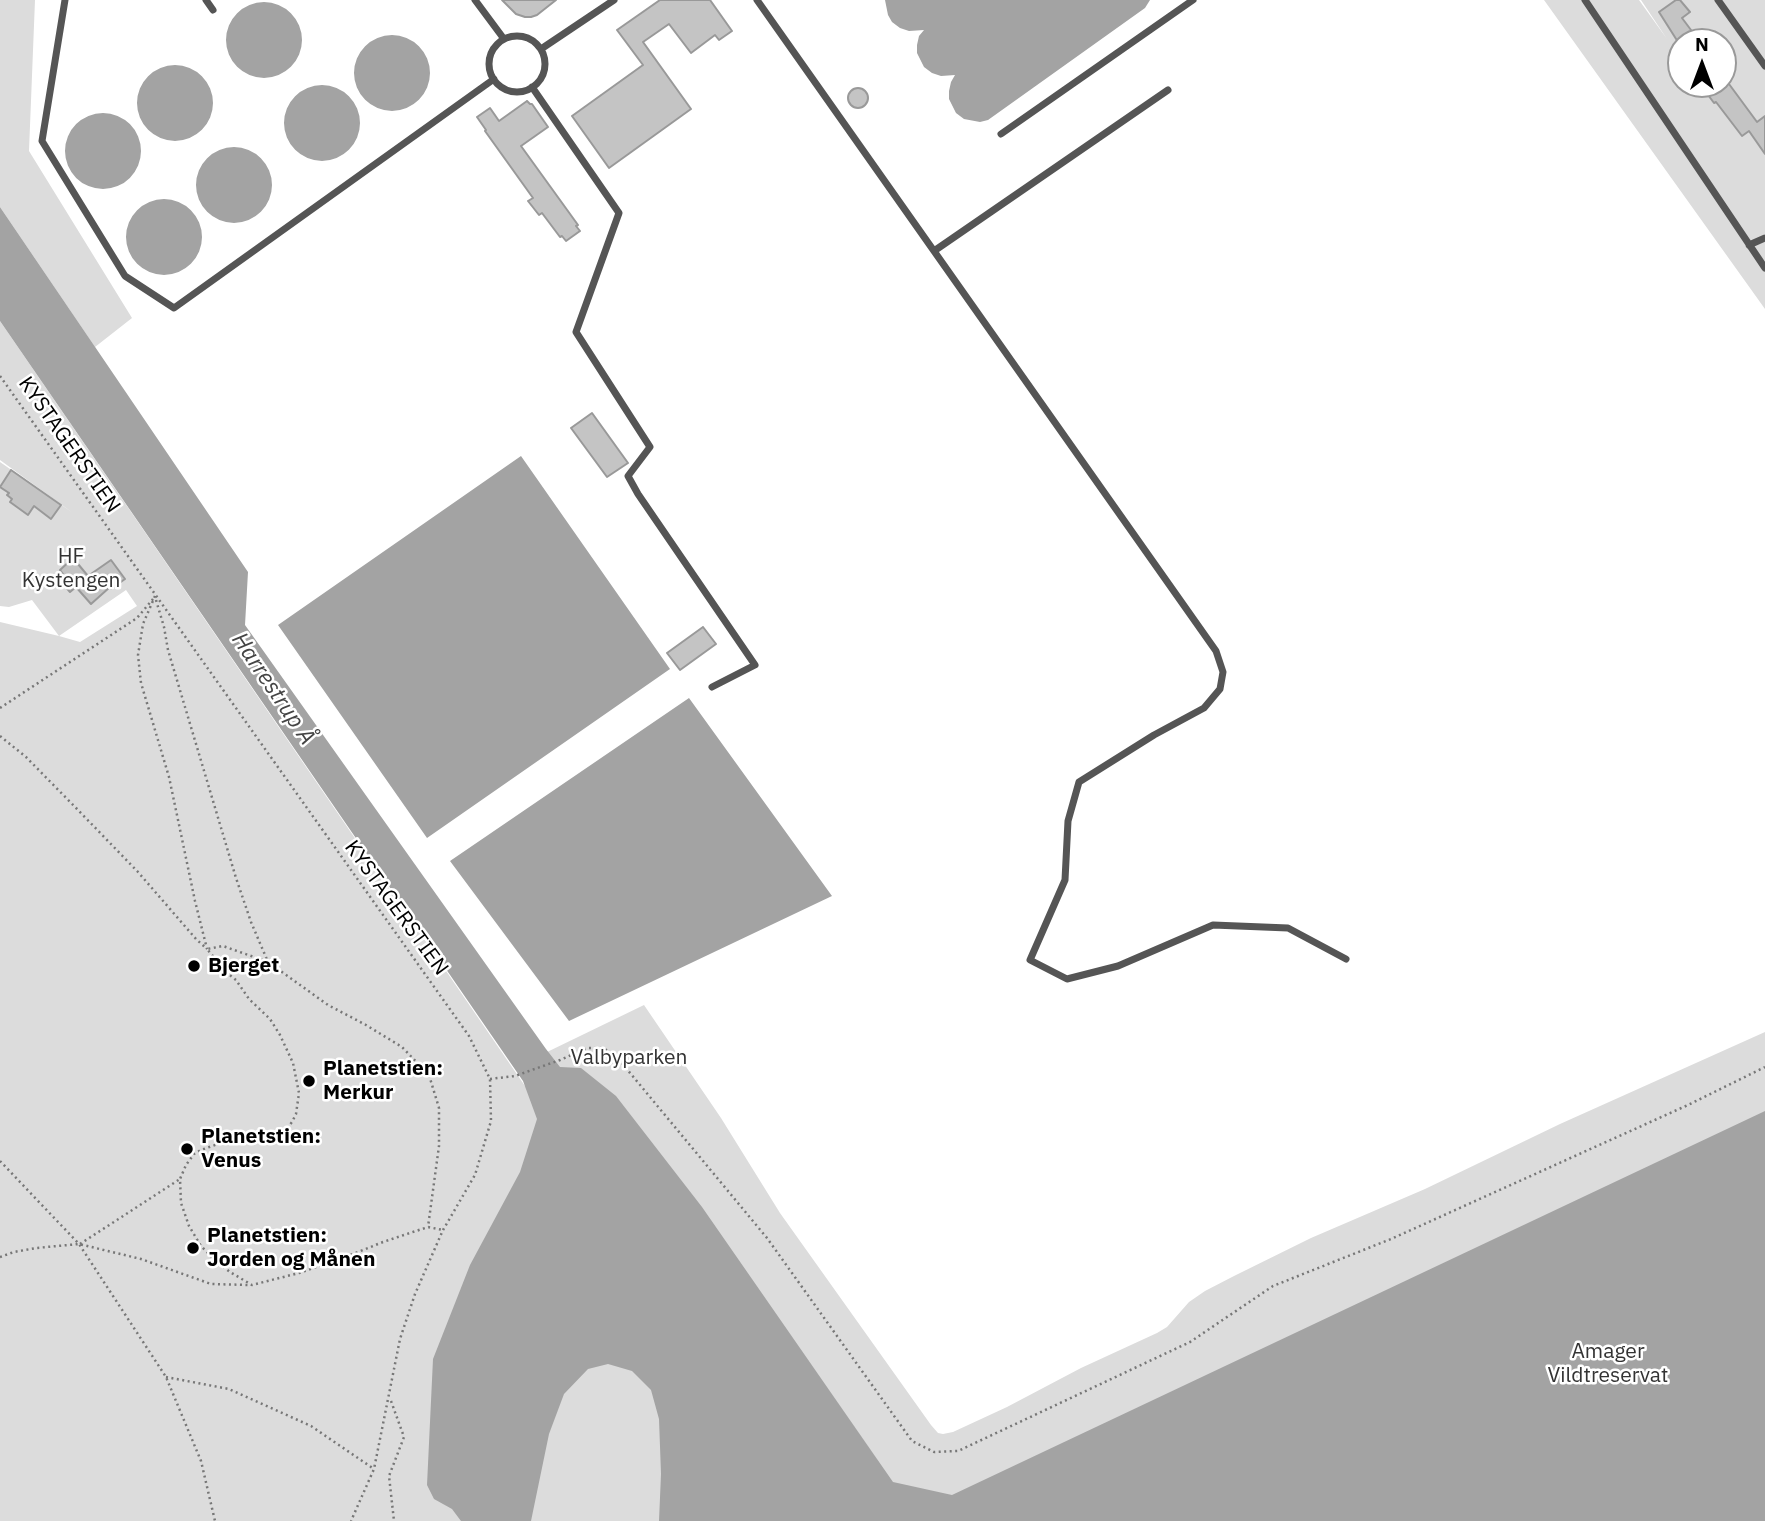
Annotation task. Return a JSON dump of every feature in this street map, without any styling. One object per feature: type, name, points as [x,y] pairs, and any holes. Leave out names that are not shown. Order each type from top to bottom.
[{"type":"lane","points":[[65,0],[42,141],[125,276],[174,309],[494,79]]},
{"type":"lane","points":[[206,0],[213,10]]},
{"type":"lane","points":[[475,0],[504,39]]},
{"type":"lane","points":[[541,50],[614,0]]},
{"type":"lane","points":[[757,0],[1216,651],[1223,672],[1220,689],[1204,708],[1154,735],[1079,782],[1068,821],[1065,880],[1029,961],[1067,979],[1118,966],[1213,925],[1288,928],[1346,959]]},
{"type":"lane","points":[[1002,134],[1193,0]]},
{"type":"lane","points":[[1585,0],[1765,268]]},
{"type":"lane","points":[[1718,0],[1765,66]]},
{"type":"lane","points":[[520,36],[536,43],[541,50],[545,66],[543,74],[525,91],[516,92],[500,86],[490,71],[492,53],[504,39],[520,36]]},
{"type":"lane","points":[[532,87],[619,213],[576,332],[650,447],[628,476],[755,665],[712,687]]},
{"type":"lane","points":[[934,251],[1168,90]]},
{"type":"lane","points":[[1749,245],[1765,238]]},
{"type":"path","name":"KYSTAGERSTIEN","points":[[0,376],[469,1036],[490,1079],[491,1121],[475,1175],[443,1230],[415,1294],[400,1339],[374,1469],[351,1521]]},
{"type":"path","points":[[0,708],[137,618],[155,596]]},
{"type":"path","points":[[155,596],[143,624],[138,655],[141,683],[169,777],[207,949]]},
{"type":"path","points":[[155,596],[168,650],[236,878],[268,962]]},
{"type":"path","points":[[0,736],[26,757],[86,818],[236,980],[249,999],[270,1019],[293,1063],[299,1093],[296,1114],[285,1130],[270,1136],[229,1140],[201,1150],[194,1154],[186,1165],[180,1179],[181,1203],[185,1216],[201,1246],[230,1272],[252,1285]]},
{"type":"path","points":[[207,949],[223,946],[268,962],[328,1005],[402,1047],[429,1075],[439,1108],[439,1146],[428,1227]]},
{"type":"path","points":[[490,1079],[514,1076],[587,1048],[603,1048],[616,1056],[766,1238],[912,1441],[934,1452],[958,1451],[1190,1342],[1273,1286],[1391,1239],[1688,1105],[1765,1067]]},
{"type":"path","points":[[0,1161],[79,1244],[166,1377],[201,1461],[215,1521]]},
{"type":"path","points":[[79,1244],[180,1179]]},
{"type":"path","points":[[0,1257],[36,1248],[79,1244],[141,1259],[211,1284],[252,1285],[299,1273],[428,1227],[443,1230]]},
{"type":"path","points":[[166,1377],[229,1389],[311,1426],[374,1469]]},
{"type":"path","points":[[390,1398],[404,1437],[388,1476],[394,1521]]},
{"type":"green space","points":[[0,0],[35,0],[29,151],[132,318],[95,347],[0,207]]},
{"type":"green space","points":[[1544,0],[1639,0],[1667,39],[1641,0],[1765,0],[1765,309]]},
{"type":"green space","points":[[0,321],[525,1086],[878,1461],[729,1248],[554,1066],[545,1053],[644,1005],[721,1118],[780,1213],[931,1425],[938,1433],[943,1434],[1007,1407],[1081,1368],[1157,1333],[1167,1327],[1189,1302],[1205,1291],[1311,1238],[1425,1189],[1560,1124],[1765,1032],[1765,1521],[0,1521],[0,622],[59,636],[32,600],[9,607],[0,606],[0,462],[73,513],[0,460]],"holes":[[[126,590],[137,606],[80,642],[59,636]]]},
{"type":"water","points":[[885,0],[1150,0],[1145,8],[988,120],[980,122],[964,119],[956,113],[949,99],[951,82],[955,75],[941,76],[924,67],[917,53],[917,45],[924,30],[909,31],[892,22]]},
{"type":"water","points":[[264,2],[278,5],[291,13],[299,26],[302,40],[299,54],[291,67],[278,75],[264,78],[250,75],[237,67],[229,54],[226,40],[229,26],[237,13],[250,5]]},
{"type":"water","points":[[392,35],[406,38],[419,46],[427,59],[430,73],[427,87],[419,100],[406,108],[392,111],[378,108],[365,100],[357,87],[354,73],[357,59],[365,46],[378,38]]},
{"type":"water","points":[[175,65],[189,68],[202,76],[210,89],[213,103],[210,117],[202,130],[189,138],[175,141],[161,138],[148,130],[140,117],[137,103],[140,89],[148,76],[161,68]]},
{"type":"water","points":[[322,85],[336,88],[349,96],[357,109],[360,123],[357,137],[349,150],[336,158],[322,161],[308,158],[295,150],[287,137],[284,123],[287,109],[295,96],[308,88]]},
{"type":"water","points":[[103,113],[117,116],[130,124],[138,137],[141,151],[138,165],[130,178],[117,186],[103,189],[89,186],[76,178],[68,165],[65,151],[68,137],[76,124],[89,116]]},
{"type":"water","points":[[234,147],[248,150],[261,158],[269,171],[272,185],[269,199],[261,212],[248,220],[234,223],[220,220],[207,212],[199,199],[196,185],[199,171],[207,158],[220,150]]},
{"type":"water","points":[[164,199],[178,202],[191,210],[199,223],[202,237],[199,251],[191,264],[178,272],[164,275],[150,272],[137,264],[129,251],[126,237],[129,223],[137,210],[150,202]]},
{"type":"water","name":"Amager Vildtreservat","points":[[0,207],[248,572],[245,625],[546,1049],[560,1067],[581,1068],[616,1096],[702,1207],[893,1482],[952,1495],[1765,1111],[1765,1521],[659,1521],[659,1419],[651,1390],[632,1371],[608,1364],[588,1369],[564,1394],[549,1434],[531,1521],[461,1521],[452,1509],[434,1499],[427,1485],[433,1359],[470,1265],[520,1172],[537,1119],[523,1081],[0,321]]},
{"type":"water","points":[[521,456],[670,669],[427,838],[278,625]]},
{"type":"water","points":[[689,698],[832,896],[569,1021],[450,861]]},
{"type":"building","points":[[502,0],[556,0],[537,15],[525,17],[516,14]]},
{"type":"building","points":[[660,0],[710,0],[732,31],[719,40],[715,35],[691,53],[669,24],[643,42],[691,109],[609,168],[572,116],[643,65],[617,30]]},
{"type":"building","points":[[1680,0],[1690,12],[1682,18],[1690,28],[1669,28],[1659,12]]},
{"type":"building","points":[[858,88],[865,91],[868,98],[865,105],[858,108],[851,105],[848,98],[851,91]]},
{"type":"building","points":[[1737,95],[1757,122],[1765,116],[1765,154],[1749,131],[1742,136],[1716,102],[1710,98],[1737,98]]},
{"type":"building","points":[[527,101],[548,127],[521,146],[578,225],[576,226],[580,231],[566,241],[528,201],[533,198],[477,117],[490,108],[499,121]]},
{"type":"building","points":[[592,413],[628,463],[607,477],[571,428]]},
{"type":"building","points":[[11,470],[61,505],[51,519],[34,506],[28,515],[10,502],[12,499],[7,495],[9,493],[0,487]]},
{"type":"building","points":[[73,558],[88,576],[111,560],[125,579],[111,589],[110,587],[91,604],[76,587],[70,592],[58,578],[63,574],[60,570]]},
{"type":"building","points":[[703,627],[716,644],[680,670],[667,653]]},
{"type":"place","name":"Bjerget","points":[[194,966]]},
{"type":"place","name":"Planetstien: Merkur","points":[[309,1081]]},
{"type":"place","name":"Planetstien: Venus","points":[[187,1149]]},
{"type":"place","name":"Planetstien: Jorden og Månen","points":[[193,1248]]},
{"type":"park label","name":"HF Kystengen","points":[[71,569]]},
{"type":"park label","name":"Valbyparken","points":[[629,1058]]},
{"type":"water label","name":"Harrestrup Å","points":[[273,689]]}]
